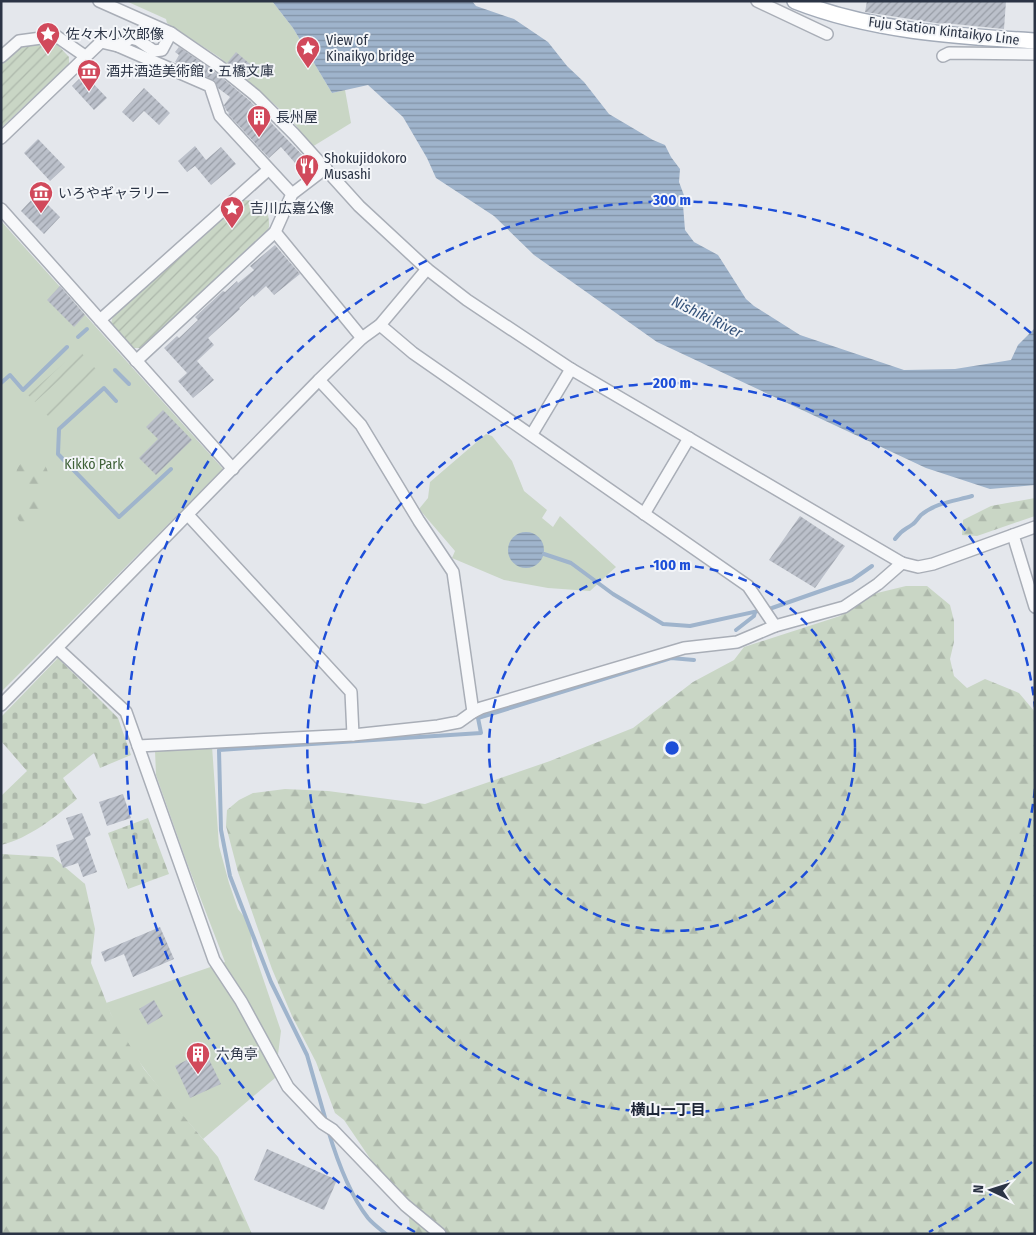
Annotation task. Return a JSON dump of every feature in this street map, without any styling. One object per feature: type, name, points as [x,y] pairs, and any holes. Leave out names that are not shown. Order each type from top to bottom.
[{"type":"main road","name":"Fuju Station Kintaikyo Line","points":[[795,1],[844,18],[886,27],[1035,41]]},
{"type":"street","points":[[99,1],[171,33],[219,66],[255,95],[326,168],[359,206],[427,269],[467,300],[571,369],[902,563],[918,567],[934,564],[1035,527]]},
{"type":"street","points":[[757,1],[827,34]]},
{"type":"street","points":[[118,46],[131,38],[138,40],[154,51],[162,50],[171,33]]},
{"type":"street","points":[[1,57],[19,41],[56,36],[85,56]]},
{"type":"street","points":[[1,138],[101,42],[118,46],[210,86],[220,116],[292,194]]},
{"type":"street","points":[[943,56],[949,53],[1035,54]]},
{"type":"street","points":[[136,361],[275,232],[292,194],[326,168]]},
{"type":"street","points":[[100,320],[268,170]]},
{"type":"street","points":[[1,209],[233,469]]},
{"type":"street","points":[[275,232],[362,338]]},
{"type":"street","points":[[1,705],[58,649],[319,380],[362,338],[380,325],[427,269]]},
{"type":"street","points":[[380,325],[413,353],[748,586],[775,626]]},
{"type":"street","points":[[532,434],[571,369]]},
{"type":"street","points":[[319,380],[361,425],[419,521],[453,572],[474,712]]},
{"type":"street","points":[[644,514],[689,438]]},
{"type":"street","points":[[188,515],[351,692],[353,735]]},
{"type":"street","points":[[1013,535],[1035,607]]},
{"type":"street","points":[[138,746],[353,735],[459,722],[481,708],[645,658],[684,648],[737,642],[775,626],[844,607],[878,584],[902,563]]},
{"type":"street","points":[[58,649],[126,712],[214,960],[242,1002],[288,1087],[322,1123],[333,1130],[405,1205],[440,1234]]},
{"type":"green space","points":[[126,1],[272,1],[293,28],[332,93],[345,90],[351,123],[312,147],[291,119],[219,57],[167,23],[166,19]]},
{"type":"green space","points":[[53,40],[69,57],[69,64],[1,128],[1,65],[24,44]]},
{"type":"green space","points":[[243,200],[255,202],[266,211],[269,227],[266,233],[140,348],[133,348],[111,323],[113,316]]},
{"type":"green space","name":"Kikkō Park","points":[[1,221],[223,469],[1,692]]},
{"type":"green space","points":[[79,350],[85,357],[35,402],[28,395]]},
{"type":"green space","points":[[93,366],[100,373],[51,419],[44,412]]},
{"type":"green space","points":[[486,434],[492,436],[512,461],[524,491],[547,510],[542,518],[553,527],[560,516],[616,567],[590,591],[548,588],[504,580],[452,558],[455,551],[419,509],[428,498],[430,482]]},
{"type":"green space","points":[[32,459],[44,463],[48,475],[44,487],[32,491],[20,487],[16,475],[20,463]]},
{"type":"green space","points":[[30,498],[40,502],[44,512],[40,522],[30,526],[20,522],[16,512],[20,502]]},
{"type":"green space","points":[[1035,498],[1035,516],[977,536],[962,535],[963,520],[991,506]]},
{"type":"green space","points":[[906,586],[927,586],[950,605],[954,621],[954,642],[950,659],[954,676],[967,688],[985,679],[1019,693],[1035,712],[1035,1234],[410,1234],[409,1216],[344,1120],[335,1113],[316,1062],[292,1016],[272,969],[238,872],[226,826],[227,810],[239,800],[253,793],[285,789],[328,791],[425,804],[550,761],[633,728],[693,682],[734,660],[744,647],[840,616],[873,594]]},
{"type":"green space","points":[[58,658],[118,718],[131,755],[100,768],[94,753],[63,778],[77,799],[51,820],[32,832],[1,845],[1,796],[27,771],[1,741],[1,717]]},
{"type":"green space","points":[[212,746],[219,846],[238,909],[250,924],[252,946],[281,1031],[275,1078],[203,1139],[136,1058],[106,1003],[225,962],[156,775],[155,750]]},
{"type":"green space","points":[[148,818],[169,874],[128,889],[108,833]]},
{"type":"green space","points":[[1,854],[53,857],[85,884],[95,929],[91,963],[111,1014],[144,1069],[218,1157],[252,1234],[1,1234]]},
{"type":"water","name":"Nishiki River","points":[[272,1],[472,1],[476,6],[514,19],[548,42],[567,66],[584,82],[609,114],[665,145],[680,169],[679,182],[685,198],[683,205],[685,230],[694,242],[718,255],[746,299],[800,335],[904,370],[955,369],[1011,360],[1018,345],[1035,328],[1035,485],[990,489],[926,468],[657,342],[534,255],[494,216],[436,178],[427,158],[403,117],[368,85],[332,93],[293,28]]},
{"type":"water","points":[[526,532],[533,533],[539,537],[543,543],[543,557],[539,563],[533,567],[526,568],[519,567],[513,563],[509,557],[508,550],[509,543],[513,537],[519,533]]},
{"type":"building","points":[[867,1],[1006,1],[1004,29],[942,24],[865,12]]},
{"type":"building","points":[[179,47],[215,72],[250,101],[312,165],[303,172],[281,147],[269,158],[228,114],[224,105],[230,97],[218,88],[215,81],[194,68],[193,70],[175,62],[179,55],[175,52]]},
{"type":"building","points":[[236,52],[257,70],[249,80],[227,63]]},
{"type":"building","name":"酒井酒造美術館・五橋文庫","points":[[84,74],[107,98],[94,110],[72,86]]},
{"type":"building","points":[[144,88],[170,113],[159,125],[144,111],[133,122],[122,112]]},
{"type":"building","points":[[38,139],[65,167],[50,181],[24,153]]},
{"type":"building","points":[[195,146],[206,160],[221,147],[236,164],[211,185],[195,166],[187,172],[178,161]]},
{"type":"building","name":"いろやギャラリー","points":[[37,194],[60,217],[44,234],[21,211]]},
{"type":"building","points":[[275,245],[300,274],[274,295],[266,286],[254,297],[253,295],[208,338],[214,345],[197,361],[214,380],[193,398],[178,381],[187,373],[164,348],[177,336],[179,338],[198,320],[195,317],[223,291],[225,292],[237,281],[238,283],[254,270],[250,266]]},
{"type":"building","points":[[60,286],[85,315],[74,327],[47,300]]},
{"type":"building","points":[[163,410],[192,440],[156,475],[139,458],[158,439],[146,427]]},
{"type":"building","points":[[800,516],[845,546],[815,588],[769,560]]},
{"type":"building","points":[[123,794],[131,818],[107,826],[99,802]]},
{"type":"building","points":[[82,813],[91,835],[85,838],[97,872],[83,877],[78,863],[63,868],[56,845],[74,839],[66,818]]},
{"type":"building","points":[[160,927],[174,959],[133,977],[124,954],[105,962],[101,952]]},
{"type":"building","points":[[154,1000],[163,1016],[148,1025],[139,1009]]},
{"type":"building","name":"六角亭","points":[[205,1051],[221,1084],[190,1098],[175,1066]]},
{"type":"building","points":[[267,1149],[337,1180],[324,1210],[254,1180]]},
{"type":"waterway","points":[[78,337],[87,329]]},
{"type":"waterway","points":[[1,383],[10,375],[23,390],[67,347]]},
{"type":"waterway","points":[[115,370],[129,384]]},
{"type":"waterway","points":[[116,401],[104,388],[59,429],[58,454],[119,517],[171,469]]},
{"type":"waterway","points":[[895,539],[921,515],[932,508],[972,496]]},
{"type":"waterway","points":[[544,554],[571,563],[613,594],[663,624],[690,626],[772,608],[852,580],[872,566]]},
{"type":"waterway","points":[[736,630],[754,616],[755,612]]},
{"type":"waterway","points":[[326,1121],[307,1055],[271,982],[230,876],[221,830],[219,750],[481,733],[478,718],[671,658],[694,660]]},
{"type":"waterway","points":[[328,1130],[349,1188],[368,1218],[386,1234]]},
{"type":"place","name":"佐々木小次郎像","points":[[48,55]]},
{"type":"place","name":"View of Kinaikyo bridge","points":[[308,69]]},
{"type":"place","name":"酒井酒造美術館・五橋文庫","points":[[89,92]]},
{"type":"place","name":"長州屋","points":[[259,138]]},
{"type":"place","name":"Shokujidokoro Musashi","points":[[307,187]]},
{"type":"place","name":"いろやギャラリー","points":[[41,214]]},
{"type":"place","name":"吉川広嘉公像","points":[[232,229]]},
{"type":"place","name":"六角亭","points":[[198,1075]]},
{"type":"district","name":"横山一丁目","points":[[668,1110]]}]
